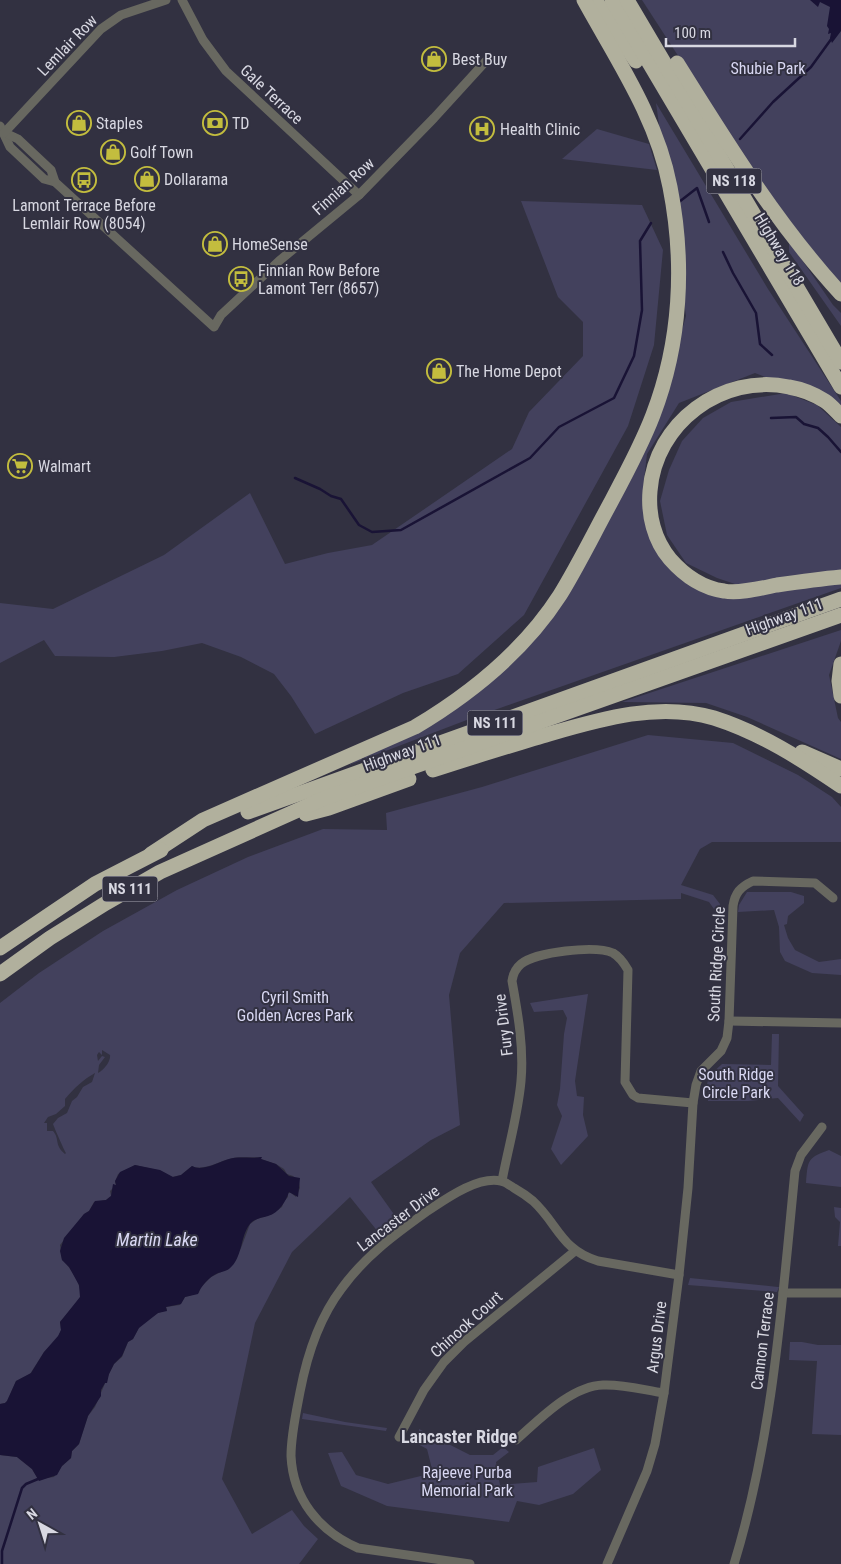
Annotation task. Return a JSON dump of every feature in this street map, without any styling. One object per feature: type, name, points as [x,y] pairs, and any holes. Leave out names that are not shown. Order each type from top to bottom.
[{"type":"highway","points":[[151,854],[202,820],[414,727],[446,708],[480,683],[512,654],[531,633],[559,596],[641,444],[654,414],[668,369],[676,326],[679,278],[677,229],[667,176],[658,143],[642,104],[584,0]]},
{"type":"highway","points":[[595,0],[658,94],[753,246],[779,293],[813,339]]},
{"type":"highway","name":"Highway 118","points":[[612,0],[841,387]]},
{"type":"highway","name":"Highway 118","points":[[627,0],[841,362]]},
{"type":"highway","points":[[637,0],[756,185],[784,224],[841,294]]},
{"type":"highway","points":[[841,416],[825,401],[801,389],[775,384],[746,385],[720,393],[693,410],[674,429],[659,455],[651,480],[649,505],[654,531],[665,553],[681,572],[702,585],[725,592],[753,590],[841,577]]},
{"type":"highway","name":"Highway 111","points":[[0,948],[95,884],[151,854],[264,805],[841,599]]},
{"type":"highway","name":"Highway 111","points":[[0,974],[50,938],[160,872],[325,798],[841,615]]},
{"type":"highway","points":[[841,664],[839,681],[841,696]]},
{"type":"highway","points":[[270,823],[329,808],[511,745],[628,715],[657,711],[712,718],[803,752],[841,770]]},
{"type":"highway","points":[[775,743],[841,786]]},
{"type":"street","name":"Lemlair Row","points":[[1,130],[101,29],[121,15],[166,0]]},
{"type":"street","name":"Gale Terrace","points":[[182,0],[203,40],[226,71],[359,195]]},
{"type":"street","name":"Finnian Row","points":[[1,130],[18,139],[51,170],[55,182],[214,327],[221,315],[279,261],[359,195],[486,61]]},
{"type":"street","name":"South Ridge Circle","points":[[693,1103],[698,1077],[721,1051],[727,1038],[732,906],[738,890],[753,881],[815,884],[833,898]]},
{"type":"street","name":"Fury Drive","points":[[502,1181],[521,1083],[522,1064],[522,1044],[512,981],[513,974],[522,963],[531,958],[568,951],[602,950],[616,955],[624,962],[628,970],[625,1082],[633,1095],[638,1098],[693,1103]]},
{"type":"street","points":[[729,1021],[841,1023]]},
{"type":"street","name":"Argus Drive","points":[[607,1564],[656,1444],[679,1275],[688,1188],[693,1103]]},
{"type":"street","name":"Cannon Terrace","points":[[734,1564],[764,1437],[783,1293],[795,1171],[801,1155],[822,1127]]},
{"type":"street","name":"Lancaster Drive","points":[[470,1564],[358,1548],[341,1541],[317,1521],[304,1502],[293,1470],[291,1446],[304,1369],[317,1333],[341,1289],[358,1267],[379,1247],[454,1194],[473,1185],[490,1181],[502,1181]]},
{"type":"street","points":[[502,1181],[534,1202],[564,1241],[586,1258],[598,1262],[679,1275]]},
{"type":"street","name":"Chinook Court","points":[[399,1437],[424,1390],[444,1362],[464,1342],[575,1251]]},
{"type":"street","points":[[783,1293],[841,1293]]},
{"type":"street","points":[[516,1440],[568,1397],[588,1388],[600,1385],[615,1385],[664,1393]]},
{"type":"green space","name":"Shubie Park","points":[[642,0],[832,0],[841,30],[841,294],[811,261]]},
{"type":"green space","points":[[656,103],[768,289],[841,401],[841,407],[755,373],[679,403],[647,454],[644,480],[646,501],[675,572],[738,595],[841,583],[841,588],[472,718],[349,765],[433,716],[527,643],[655,426],[686,316]]},
{"type":"green space","points":[[597,129],[649,144],[657,170],[562,159]]},
{"type":"green space","points":[[521,201],[642,205],[663,250],[654,345],[628,426],[524,615],[458,674],[403,693],[315,734],[291,696],[274,674],[241,657],[202,643],[162,651],[114,657],[55,656],[44,640],[0,663],[0,603],[53,609],[164,555],[250,493],[285,564],[328,553],[372,545],[512,449],[529,412],[583,356],[583,322],[558,297]]},
{"type":"green space","points":[[789,241],[833,305],[841,313],[841,326],[789,252]]},
{"type":"green space","points":[[786,393],[817,405],[841,427],[841,571],[747,588],[717,578],[686,563],[667,535],[660,501],[669,470],[682,441],[703,418],[731,402]]},
{"type":"green space","points":[[841,630],[841,641],[829,675],[838,718],[841,722],[841,759],[747,717],[706,703],[622,702]]},
{"type":"green space","name":"Cyril Smith Golden Acres Park","points":[[648,735],[733,743],[798,775],[832,797],[841,807],[841,842],[712,842],[700,849],[681,885],[713,895],[720,904],[719,910],[714,909],[709,902],[681,893],[681,899],[504,903],[460,953],[449,995],[460,1125],[431,1140],[371,1182],[398,1220],[379,1233],[350,1197],[292,1252],[255,1323],[222,1479],[252,1534],[292,1510],[304,1526],[318,1539],[299,1564],[0,1564],[0,1455],[17,1457],[32,1469],[38,1479],[54,1477],[71,1458],[72,1451],[79,1444],[88,1416],[95,1407],[114,1364],[122,1357],[128,1342],[133,1339],[139,1327],[158,1313],[167,1310],[166,1307],[180,1305],[185,1297],[199,1293],[200,1288],[211,1277],[229,1268],[241,1248],[250,1224],[282,1207],[288,1197],[288,1193],[296,1197],[300,1188],[299,1182],[293,1176],[287,1174],[284,1169],[276,1164],[261,1159],[261,1157],[229,1159],[206,1167],[192,1166],[181,1175],[172,1177],[161,1171],[135,1165],[118,1174],[115,1182],[116,1185],[110,1191],[111,1196],[106,1200],[94,1202],[89,1211],[84,1214],[60,1245],[62,1260],[78,1282],[80,1288],[79,1299],[60,1322],[61,1330],[58,1338],[44,1352],[30,1374],[16,1381],[7,1401],[0,1404],[0,1003],[39,973],[103,931],[177,890],[248,857],[323,829],[387,830],[386,813],[482,787]],"holes":[[[102,1050],[110,1055],[110,1057],[107,1065],[98,1073],[99,1065],[105,1057],[102,1056],[98,1061],[97,1055],[99,1052],[102,1055]],[[95,1073],[92,1082],[83,1087],[72,1101],[67,1113],[58,1118],[53,1124],[65,1154],[59,1148],[53,1131],[47,1131],[47,1123],[44,1123],[48,1117],[56,1114],[65,1106],[65,1099],[76,1088]]]},
{"type":"green space","points":[[747,892],[791,892],[804,896],[804,903],[788,916],[787,924],[784,925],[788,938],[795,950],[819,962],[841,959],[841,975],[812,973],[785,961],[780,952],[779,927],[774,910],[738,912],[739,905]]},
{"type":"green space","points":[[588,994],[575,1081],[577,1096],[584,1097],[583,1115],[588,1136],[561,1165],[551,1149],[562,1116],[557,1105],[567,1018],[563,1010],[534,1012],[530,1003]]},
{"type":"green space","name":"South Ridge Circle Park","points":[[772,1034],[779,1034],[778,1086],[804,1115],[800,1122],[778,1098],[748,1101],[708,1101],[708,1091],[706,1091],[709,1079],[722,1064],[771,1065]]},
{"type":"green space","points":[[829,1150],[841,1156],[841,1187],[806,1183],[807,1169],[810,1161],[816,1155]]},
{"type":"green space","points":[[834,1207],[841,1208],[841,1246],[838,1246],[840,1222],[835,1217]]},
{"type":"green space","points":[[690,1278],[779,1287],[777,1292],[688,1285]]},
{"type":"green space","points":[[790,1342],[841,1345],[841,1435],[812,1434],[817,1361],[789,1360]]},
{"type":"green space","points":[[303,1413],[387,1428],[386,1431],[302,1419]]},
{"type":"green space","name":"Rajeeve Purba Memorial Park","points":[[419,1429],[470,1455],[493,1455],[503,1447],[509,1452],[496,1462],[500,1485],[537,1482],[538,1467],[594,1448],[601,1470],[573,1494],[539,1505],[517,1501],[509,1522],[387,1506],[341,1486],[328,1453],[342,1452],[356,1475],[388,1484],[433,1473],[427,1449],[416,1443]]},
{"type":"water","points":[[810,0],[841,0],[841,31],[832,43],[831,33],[828,34],[829,29],[827,26],[830,7],[820,2],[818,7]]},
{"type":"water","name":"Martin Lake","points":[[262,1157],[261,1159],[276,1164],[289,1176],[300,1178],[298,1197],[289,1192],[284,1203],[276,1212],[256,1219],[250,1224],[244,1235],[237,1259],[229,1269],[212,1277],[203,1285],[198,1294],[185,1297],[181,1304],[166,1307],[167,1311],[158,1313],[139,1328],[133,1339],[128,1342],[122,1356],[114,1364],[107,1383],[105,1383],[101,1390],[101,1396],[88,1416],[79,1444],[72,1451],[71,1458],[62,1466],[57,1475],[39,1481],[32,1469],[17,1457],[0,1455],[0,1404],[7,1401],[16,1381],[31,1373],[44,1352],[58,1336],[61,1330],[60,1322],[80,1297],[79,1285],[69,1267],[62,1260],[60,1251],[64,1238],[84,1214],[89,1211],[95,1201],[106,1200],[111,1196],[113,1184],[116,1185],[115,1181],[120,1172],[135,1165],[160,1170],[173,1177],[181,1175],[192,1166],[201,1168],[233,1158]]},
{"type":"waterway","points":[[740,139],[773,102],[811,67],[832,38]]},
{"type":"waterway","points":[[679,202],[697,188],[709,222]]},
{"type":"waterway","points":[[295,478],[341,499],[359,525],[372,532],[401,530],[530,458],[559,427],[614,398],[634,356],[642,310],[640,241],[651,223]]},
{"type":"waterway","points":[[723,252],[756,313],[760,344],[772,355]]},
{"type":"waterway","points":[[771,418],[796,417],[804,424],[818,428],[841,452]]},
{"type":"waterway","points":[[2,1564],[2,1551],[22,1488],[26,1484],[38,1479]]},
{"type":"place","name":"Best Buy","points":[[434,59]]},
{"type":"place","name":"Staples","points":[[79,123]]},
{"type":"place","name":"TD","points":[[215,123]]},
{"type":"place","name":"Health Clinic","points":[[482,129]]},
{"type":"place","name":"Golf Town","points":[[113,152]]},
{"type":"place","name":"Dollarama","points":[[147,179]]},
{"type":"place","name":"Lamont Terrace Before Lemlair Row (8054)","points":[[84,180]]},
{"type":"place","name":"HomeSense","points":[[215,244]]},
{"type":"place","name":"Finnian Row Before Lamont Terr (8657)","points":[[241,279]]},
{"type":"place","name":"The Home Depot","points":[[439,371]]},
{"type":"place","name":"Walmart","points":[[20,466]]},
{"type":"district","name":"Lancaster Ridge","points":[[459,1437]]}]
